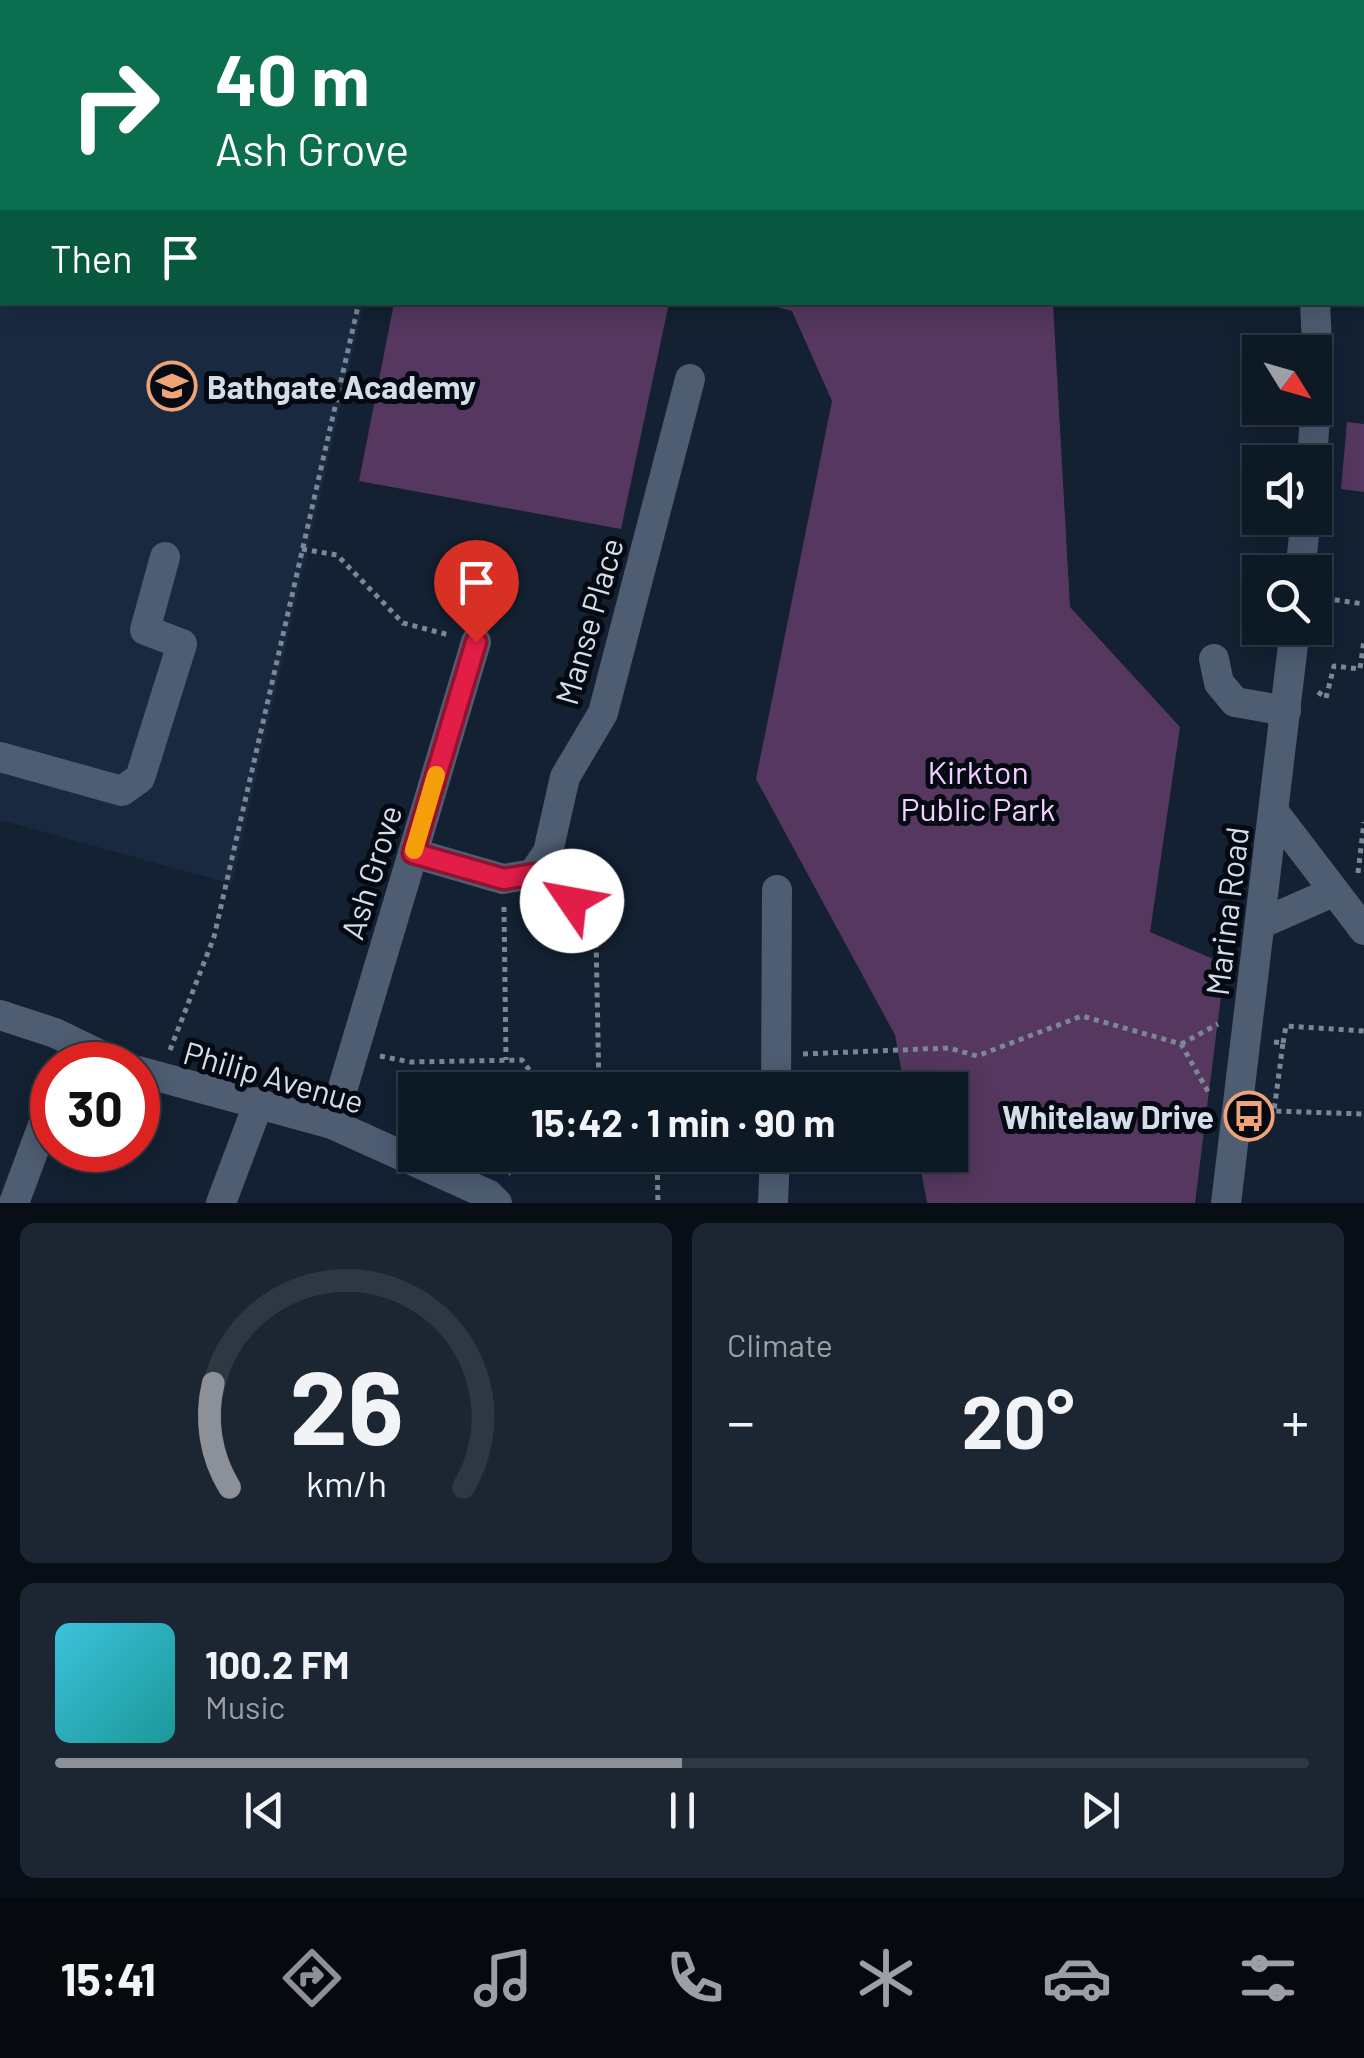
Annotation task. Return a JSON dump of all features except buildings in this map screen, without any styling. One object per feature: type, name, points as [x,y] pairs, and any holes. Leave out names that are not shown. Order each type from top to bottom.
[{"type":"street","points":[[1313,445],[1318,366],[1315,305]]},
{"type":"street","name":"Manse Place","points":[[518,876],[548,852],[566,776],[604,713],[690,379]]},
{"type":"street","points":[[0,757],[122,791],[140,778],[182,644],[145,630],[165,557]]},
{"type":"street","name":"Ash Grove","points":[[332,1124],[476,642]]},
{"type":"street","name":"Marina Road","points":[[1226,1203],[1293,645]]},
{"type":"street","points":[[1214,659],[1219,682],[1235,702],[1286,711]]},
{"type":"street","points":[[1274,812],[1359,924]]},
{"type":"street","points":[[413,853],[518,876],[572,901]]},
{"type":"street","points":[[776,1072],[777,890]]},
{"type":"street","points":[[1260,924],[1333,892]]},
{"type":"street","points":[[0,1016],[71,1042]]},
{"type":"street","name":"Philip Avenue","points":[[160,1078],[332,1124],[489,1195],[497,1203]]},
{"type":"street","points":[[221,1203],[258,1102]]},
{"type":"street","points":[[14,1203],[30,1160]]},
{"type":"street","points":[[774,1172],[774,1203]]},
{"type":"path","points":[[160,1050],[214,937],[358,305]]},
{"type":"path","points":[[302,549],[337,555],[402,623],[476,642]]},
{"type":"path","points":[[1332,599],[1364,604]]},
{"type":"path","points":[[1318,676],[1318,695],[1326,698],[1334,666],[1360,669],[1364,640]]},
{"type":"path","points":[[1359,924],[1364,822]]},
{"type":"path","points":[[506,1060],[518,876]]},
{"type":"path","points":[[572,901],[596,937],[600,1072]]},
{"type":"path","points":[[812,1053],[935,1048],[976,1056],[1082,1016],[1181,1044],[1234,1137]]},
{"type":"path","points":[[1364,1031],[1286,1026],[1274,1110],[1364,1114]]},
{"type":"path","points":[[1246,1039],[1283,1043]]},
{"type":"path","points":[[352,1050],[410,1062],[522,1060],[531,1072]]},
{"type":"path","points":[[657,1172],[658,1203]]},
{"type":"shaded area","name":"Bathgate Academy","points":[[0,305],[364,305],[232,884],[0,820]]},
{"type":"green space","points":[[394,305],[669,305],[621,529],[359,481]]},
{"type":"green space","name":"Kirkton Public Park","points":[[770,305],[1053,305],[1070,607],[1180,727],[1150,932],[1225,964],[1195,1203],[927,1203],[921,1172],[968,1172],[968,1072],[902,1072],[895,1035],[756,779],[832,401],[792,311]]},
{"type":"green space","points":[[1347,422],[1364,424],[1364,492],[1341,489]]},
{"type":"slow traffic","points":[[414,850],[436,775]]},
{"type":"place","name":"Bathgate Academy","points":[[172,386]]},
{"type":"place","name":"Whitelaw Drive","points":[[1249,1116]]},
{"type":"route","points":[[476,642],[413,853],[504,879],[534,874],[572,901]]}]
